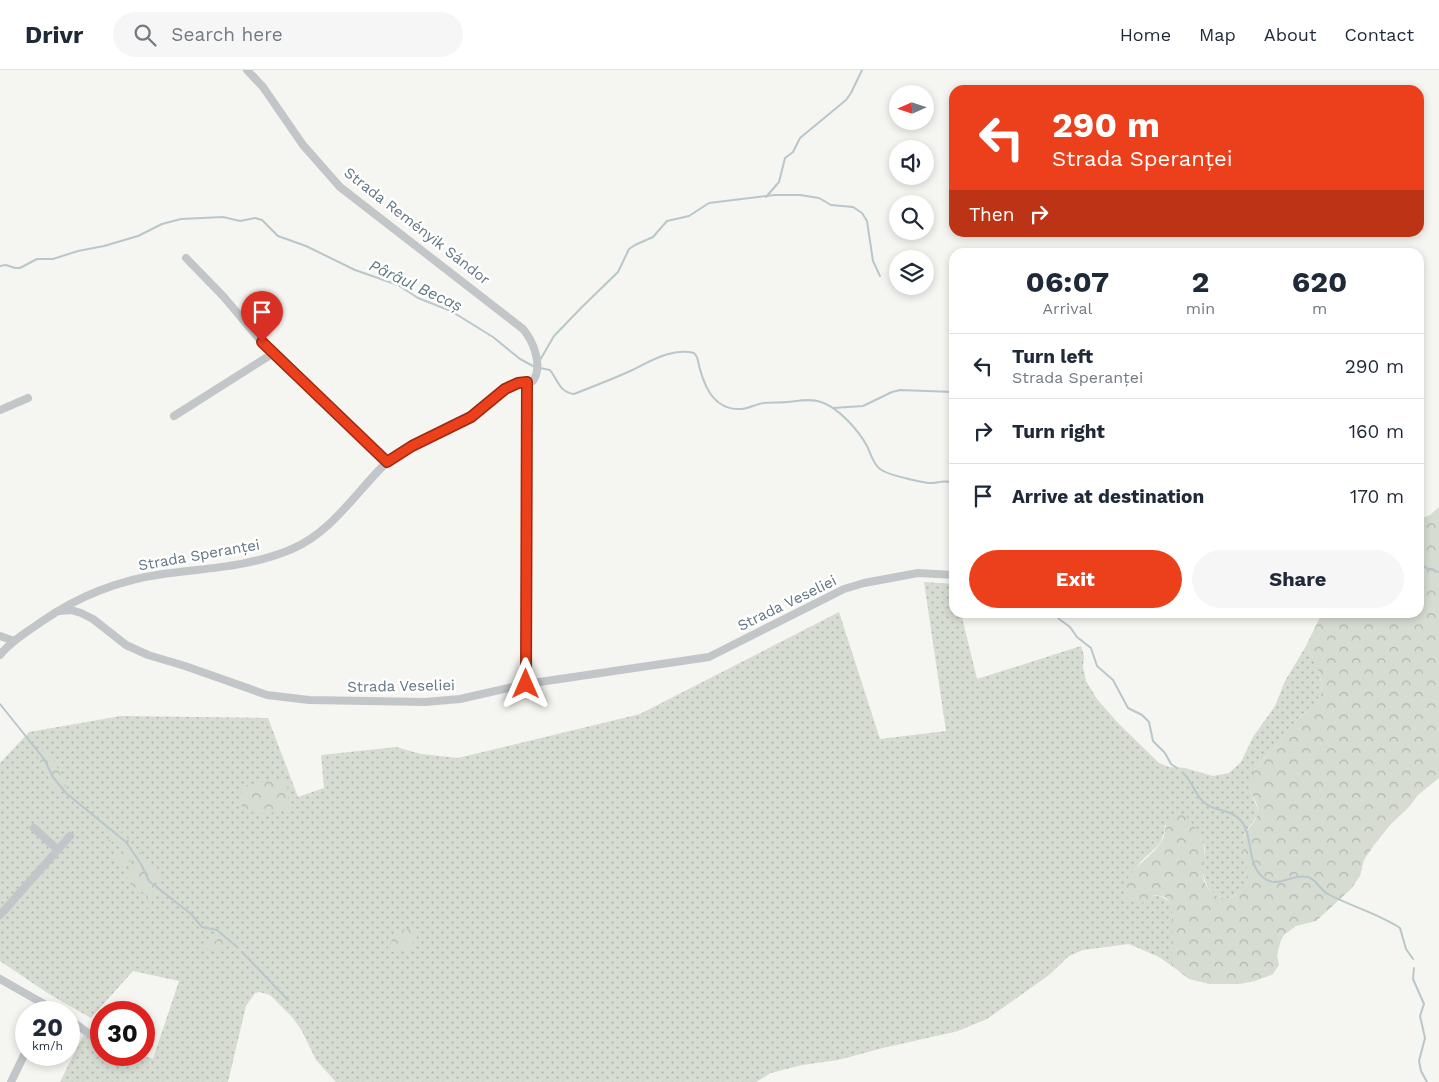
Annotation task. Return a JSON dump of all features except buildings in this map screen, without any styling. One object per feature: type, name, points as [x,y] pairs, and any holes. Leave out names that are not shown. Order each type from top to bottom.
[{"type":"street","name":"Strada Reményik Sándor","points":[[248,70],[263,87],[303,145],[340,187],[523,329],[532,341],[537,359],[536,374],[530,382],[526,684]]},
{"type":"street","points":[[186,258],[223,296],[272,354],[387,462]]},
{"type":"street","points":[[174,416],[272,354]]},
{"type":"street","name":"Strada Speranței","points":[[0,655],[14,641],[58,610],[104,589],[145,577],[230,566],[272,556],[302,544],[325,528],[387,462],[412,446],[471,417],[505,389],[518,383],[530,382]]},
{"type":"street","points":[[0,410],[28,398]]},
{"type":"street","name":"Strada Veseliei","points":[[58,610],[71,610],[93,619],[126,645],[148,655],[267,695],[309,700],[425,702],[460,699],[526,684],[709,657],[844,589],[864,583],[918,573],[949,574]]},
{"type":"street","points":[[0,636],[14,641]]},
{"type":"street","points":[[34,828],[58,850]]},
{"type":"street","points":[[0,915],[70,836]]},
{"type":"street","points":[[0,979],[33,1001]]},
{"type":"street","points":[[11,1082],[19,1066]]},
{"type":"green space","points":[[1439,507],[1439,778],[1418,795],[1374,845],[1364,860],[1360,876],[1351,889],[1316,921],[1296,926],[1284,935],[1277,955],[1279,965],[1273,974],[1240,984],[1209,984],[1189,979],[1172,966],[1172,905],[1165,897],[1155,895],[1142,903],[1131,902],[1124,895],[1126,881],[1160,844],[1167,820],[1175,813],[1185,815],[1201,838],[1205,853],[1203,875],[1206,885],[1210,890],[1218,896],[1227,898],[1240,892],[1248,878],[1243,852],[1244,838],[1256,819],[1258,812],[1257,804],[1249,787],[1251,775],[1296,721],[1319,698],[1321,691],[1320,675],[1306,646],[1320,618],[1424,618],[1424,517],[1430,515]]},
{"type":"green space","points":[[924,582],[949,584],[949,618],[962,618],[977,679],[1081,646],[1084,656],[1083,667],[1086,681],[1097,699],[1118,723],[1159,763],[1169,767],[1185,768],[1213,776],[1229,773],[1241,762],[1253,737],[1275,706],[1285,681],[1306,646],[1321,681],[1320,696],[1316,703],[1296,721],[1251,777],[1249,785],[1258,814],[1244,837],[1243,846],[1248,878],[1246,885],[1240,892],[1230,898],[1218,895],[1209,888],[1203,872],[1204,846],[1194,828],[1165,825],[1160,843],[1139,864],[1127,880],[1146,900],[1153,896],[1160,896],[1172,905],[1172,966],[1159,957],[1129,944],[1083,950],[1069,956],[1049,975],[987,1019],[958,1031],[838,1060],[802,1065],[771,1073],[756,1082],[336,1082],[316,1060],[302,1031],[293,1018],[270,995],[260,992],[255,993],[246,1006],[228,1082],[60,1082],[68,1066],[80,1066],[80,1042],[84,1034],[90,1036],[90,1066],[155,1066],[155,1053],[179,981],[133,971],[106,1001],[90,1001],[90,1017],[80,1012],[80,1001],[61,1001],[0,961],[0,763],[29,732],[121,716],[268,718],[298,797],[324,788],[321,755],[396,747],[421,754],[458,758],[640,714],[839,612],[880,739],[946,731]]},
{"type":"green space","points":[[44,751],[53,758],[67,789],[57,792],[51,787],[36,754]]},
{"type":"green space","points":[[275,779],[287,782],[289,810],[256,813],[250,812],[240,804],[243,786]]},
{"type":"green space","points":[[114,831],[119,834],[124,832],[129,841],[147,860],[146,864],[157,867],[155,872],[160,876],[150,908],[146,907],[146,895],[129,883],[127,879],[129,872],[137,864],[133,860],[121,865],[114,863],[116,857],[121,854],[126,852],[132,853],[119,841],[109,841],[111,832]]},
{"type":"green space","points":[[410,929],[416,931],[417,937],[409,949],[385,953],[393,938],[401,930]]},
{"type":"green space","points":[[220,930],[227,932],[236,941],[235,945],[227,944],[221,946],[222,950],[219,953],[204,947],[203,943],[208,940],[217,941],[215,935]]},
{"type":"waterway","points":[[766,197],[779,182],[785,158],[793,152],[800,138],[846,100],[862,70]]},
{"type":"waterway","points":[[540,360],[554,336],[618,272],[629,249],[653,237],[667,221],[689,216],[709,203],[775,195],[800,195],[819,198],[831,205],[853,207],[862,213],[867,221],[873,261],[880,276]]},
{"type":"waterway","name":"Pârâul Becaș","points":[[0,266],[6,265],[20,268],[37,259],[53,259],[138,236],[162,224],[181,219],[223,217],[240,221],[255,218],[262,220],[278,236],[306,246],[355,270],[398,285],[418,298],[451,311],[493,337],[520,359],[535,367]]},
{"type":"waterway","name":"Pârâul Becaș","points":[[540,368],[550,370],[559,385],[565,391],[574,394],[668,354],[676,352],[694,353],[697,357],[705,385],[715,400],[723,405],[742,409],[767,403],[808,400],[821,402],[841,414],[853,427],[867,446],[874,462],[880,469],[896,476],[928,483],[949,482]]},
{"type":"waterway","points":[[833,408],[863,406],[900,390],[949,392]]},
{"type":"waterway","points":[[1424,566],[1439,572]]},
{"type":"waterway","name":"Pârâul Becaș","points":[[1059,618],[1091,648],[1097,666],[1113,680],[1128,708],[1142,715],[1149,722],[1153,741],[1165,753],[1171,764],[1177,768]]},
{"type":"waterway","points":[[0,704],[44,759],[53,777],[66,793],[126,842],[141,864],[149,881],[191,914],[202,927],[217,930],[237,947]]},
{"type":"waterway","points":[[1183,773],[1205,803],[1235,815],[1240,819],[1247,832],[1256,869],[1267,880],[1277,882],[1303,876],[1311,878],[1328,894],[1383,918],[1400,928],[1406,949],[1413,959]]},
{"type":"waterway","points":[[242,952],[288,1000]]},
{"type":"waterway","points":[[1414,968],[1413,979],[1424,1004],[1420,1016],[1425,1038],[1419,1061],[1421,1071],[1427,1082]]},
{"type":"route","points":[[262,342],[272,354],[387,462],[412,446],[471,417],[505,389],[518,383],[527,382],[526,684]]}]
